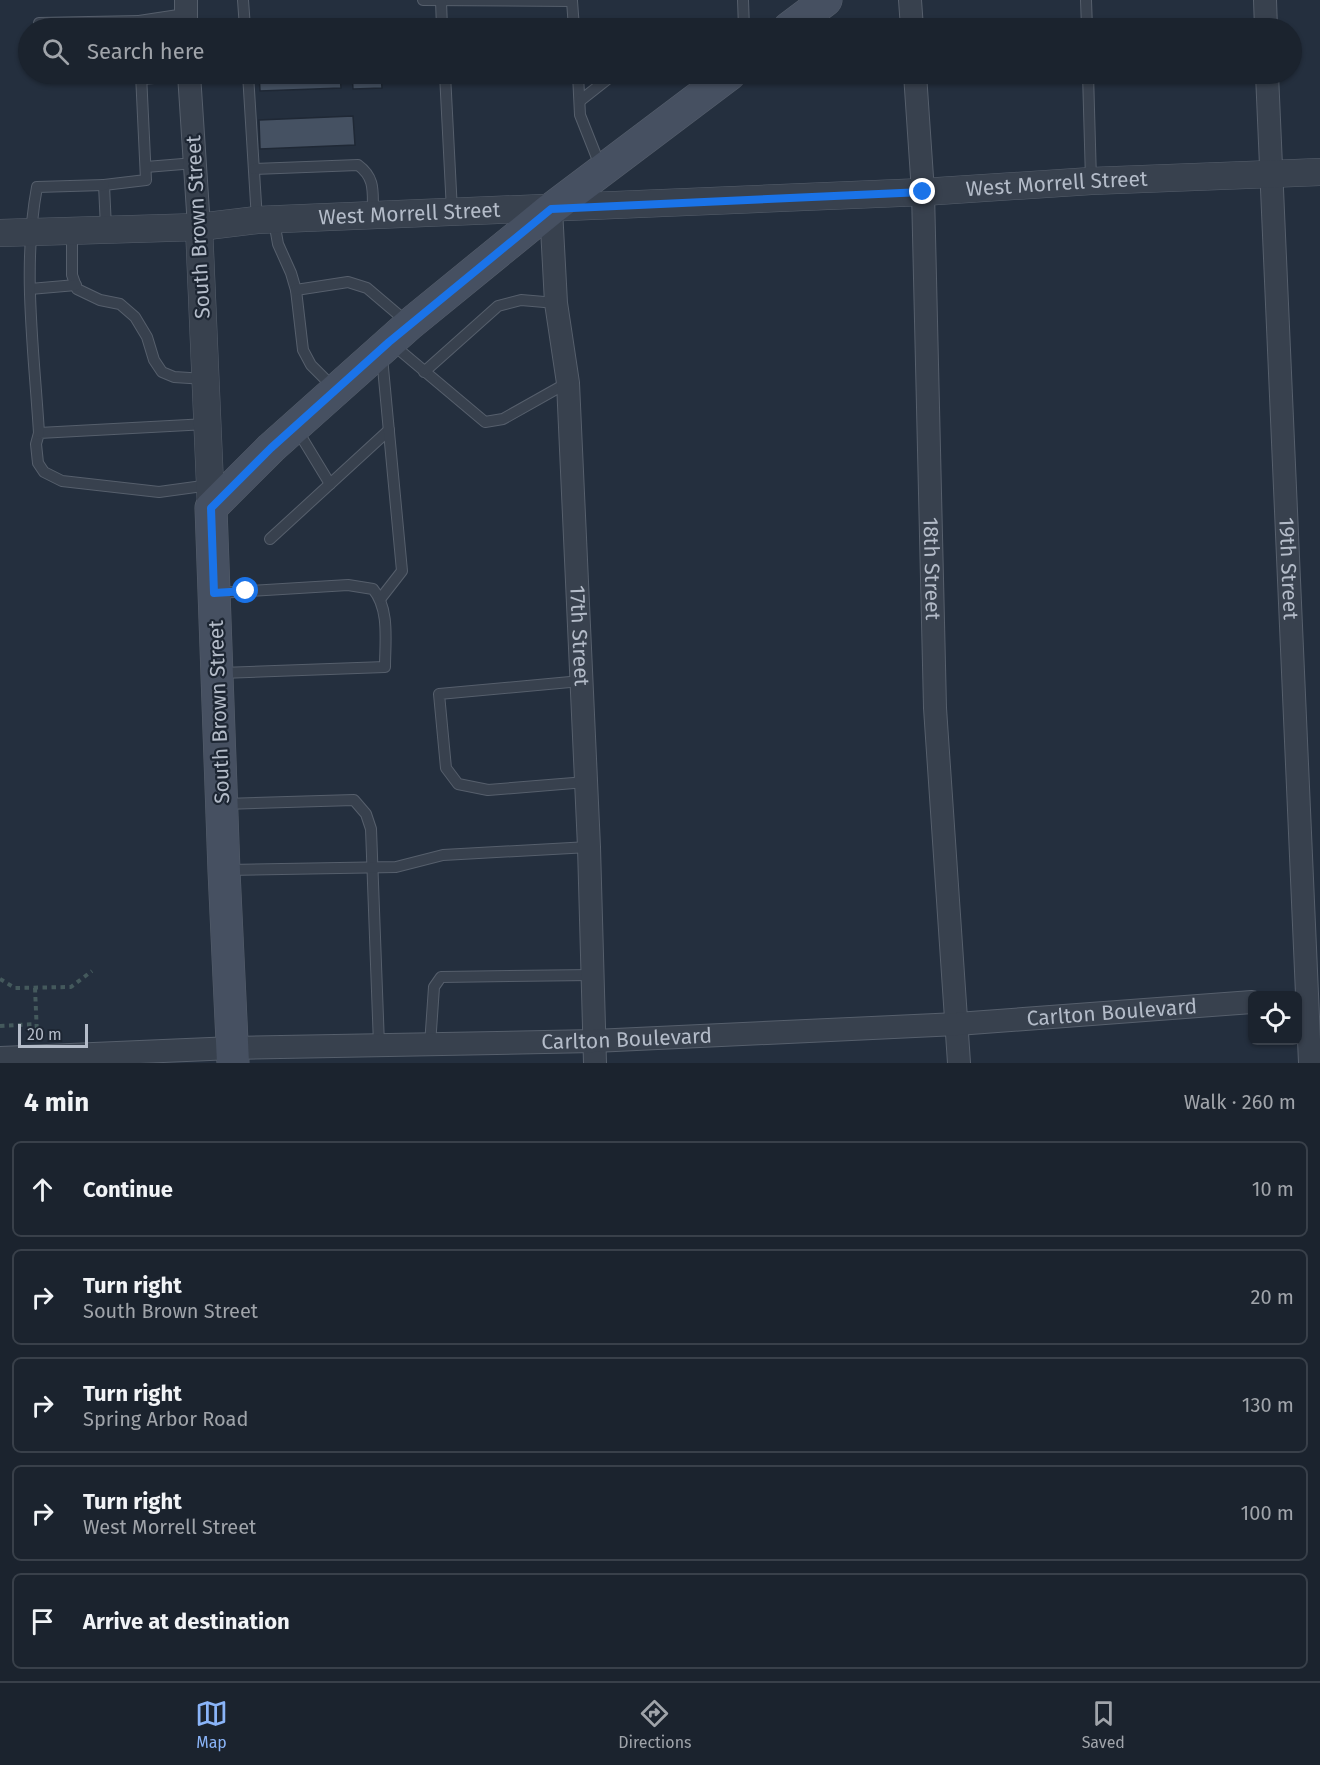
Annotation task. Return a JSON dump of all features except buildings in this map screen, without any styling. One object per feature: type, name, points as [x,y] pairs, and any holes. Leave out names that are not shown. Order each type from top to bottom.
[{"type":"main road","points":[[802,18],[826,0]]},
{"type":"main road","points":[[211,496],[394,339],[551,209],[602,172],[713,84]]},
{"type":"main road","name":"South Brown Street","points":[[211,496],[233,1056]]},
{"type":"street","points":[[910,0],[911,18]]},
{"type":"street","points":[[1265,0],[1266,18]]},
{"type":"street","name":"South Brown Street","points":[[190,84],[199,227],[211,496]]},
{"type":"street","name":"18th Street","points":[[916,84],[923,192],[935,708],[958,1063]]},
{"type":"street","name":"19th Street","points":[[1267,84],[1310,1063]]},
{"type":"street","name":"West Morrell Street","points":[[0,233],[199,227],[266,220],[551,209],[923,192],[1091,181],[1320,172]]},
{"type":"street","name":"17th Street","points":[[551,209],[556,303],[568,382],[589,847],[595,1063]]},
{"type":"street","name":"Carlton Boulevard","points":[[0,1058],[233,1056],[379,1045],[594,1041],[957,1024],[1248,1002]]},
{"type":"lane","points":[[243,0],[244,18]]},
{"type":"lane","points":[[423,0],[572,0],[573,18]]},
{"type":"lane","points":[[743,0],[744,18]]},
{"type":"lane","points":[[1086,0],[1087,18]]},
{"type":"lane","points":[[441,1],[442,18]]},
{"type":"lane","points":[[168,18],[185,14]]},
{"type":"lane","points":[[142,84],[146,180],[104,185],[37,187],[30,232],[30,289],[39,433],[36,444],[38,463],[44,472],[62,481],[211,496]]},
{"type":"lane","points":[[249,84],[254,170],[266,220],[291,273],[296,290],[303,350],[310,365],[336,390]]},
{"type":"lane","points":[[446,84],[452,213]]},
{"type":"lane","points":[[579,84],[580,115],[602,172]]},
{"type":"lane","points":[[581,100],[601,84]]},
{"type":"lane","points":[[1088,84],[1091,181]]},
{"type":"lane","points":[[146,167],[195,163]]},
{"type":"lane","points":[[254,170],[358,165],[368,173],[371,181],[373,216]]},
{"type":"lane","points":[[104,185],[106,230]]},
{"type":"lane","points":[[72,231],[72,275],[77,289],[100,300],[120,304],[135,317],[147,337],[154,360],[162,372],[174,377],[206,379]]},
{"type":"lane","points":[[296,290],[348,282],[367,288],[394,339],[424,372],[484,422],[503,419],[568,382]]},
{"type":"lane","points":[[30,289],[75,285]]},
{"type":"lane","points":[[424,372],[498,306],[521,300],[556,303]]},
{"type":"lane","points":[[381,598],[402,571],[389,430],[394,339]]},
{"type":"lane","points":[[39,433],[208,424]]},
{"type":"lane","points":[[295,426],[330,484]]},
{"type":"lane","points":[[270,539],[389,430]]},
{"type":"lane","points":[[214,593],[348,585],[373,589],[381,598],[384,618],[385,667],[218,673]]},
{"type":"lane","points":[[581,681],[440,694],[446,768],[458,784],[488,790],[586,782]]},
{"type":"lane","points":[[222,804],[354,800],[366,814],[371,829],[379,1045]]},
{"type":"lane","points":[[224,871],[396,867],[443,855],[589,847]]},
{"type":"lane","points":[[430,1045],[434,987],[441,977],[592,975]]},
{"type":"path","points":[[0,979],[15,988],[71,987],[92,971]]},
{"type":"path","points":[[35,988],[37,1035]]},
{"type":"path","points":[[0,1026],[36,1024]]},
{"type":"route","points":[[246,591],[214,593],[211,508],[271,448],[389,342],[551,209],[923,192]]}]
